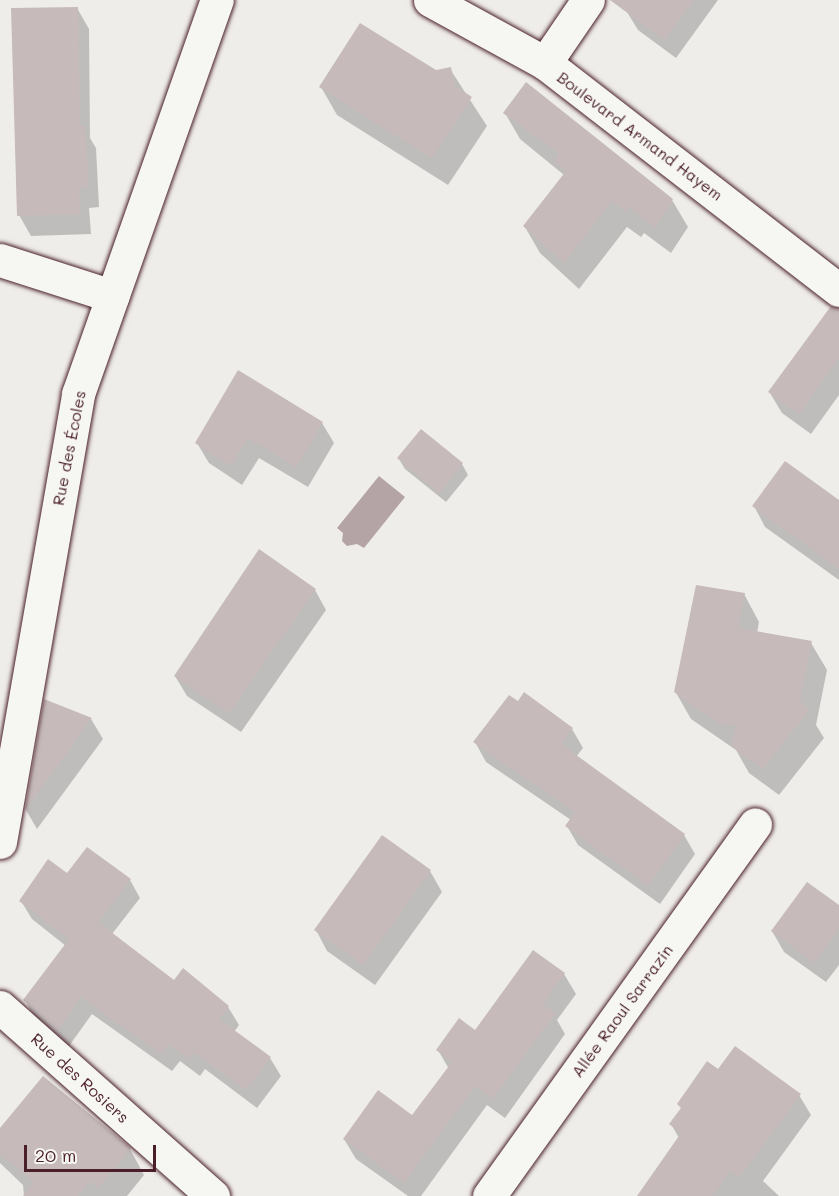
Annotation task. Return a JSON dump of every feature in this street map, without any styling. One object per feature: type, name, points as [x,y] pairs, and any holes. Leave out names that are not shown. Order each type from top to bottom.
[{"type":"street","name":"Rue des Écoles","points":[[0,842],[78,394],[217,0]]},
{"type":"street","name":"Boulevard Armand Hayem","points":[[430,0],[545,63],[839,290]]},
{"type":"street","points":[[545,63],[588,0]]},
{"type":"street","points":[[0,260],[112,296]]},
{"type":"street","name":"Allée Raoul Sarrazin","points":[[489,1196],[755,825]]},
{"type":"street","name":"Rue des Rosiers","points":[[0,1007],[213,1196]]},
{"type":"shaded area","points":[[379,476],[405,497],[364,548],[357,544],[347,546],[342,541],[343,533],[337,528]]},
{"type":"building","points":[[610,0],[694,0],[664,40]]},
{"type":"building","points":[[78,7],[80,126],[85,126],[89,187],[79,188],[80,214],[17,216],[11,8]]},
{"type":"building","points":[[360,23],[436,70],[451,67],[455,86],[472,97],[431,158],[319,87]]},
{"type":"building","points":[[526,82],[673,199],[655,228],[629,207],[626,212],[612,201],[564,263],[523,226],[566,171],[555,162],[559,153],[503,113]]},
{"type":"building","points":[[831,306],[839,308],[839,358],[799,414],[768,392]]},
{"type":"building","points":[[238,370],[323,422],[296,467],[248,438],[231,466],[195,443]]},
{"type":"building","points":[[421,429],[463,463],[439,493],[397,458]]},
{"type":"building","points":[[785,461],[839,500],[839,569],[752,506]]},
{"type":"building","points":[[259,549],[316,589],[229,713],[174,676]]},
{"type":"building","points":[[696,585],[745,593],[738,628],[812,641],[800,700],[809,710],[763,769],[731,746],[736,726],[718,723],[674,692]]},
{"type":"building","points":[[524,692],[573,728],[561,744],[685,834],[648,886],[565,826],[575,812],[473,742],[509,695],[518,701]]},
{"type":"building","points":[[44,699],[92,718],[25,810]]},
{"type":"building","points":[[382,835],[431,870],[363,965],[314,930]]},
{"type":"building","points":[[87,847],[131,879],[98,922],[174,980],[183,968],[229,1006],[219,1019],[271,1057],[246,1090],[194,1052],[189,1059],[169,1044],[161,1054],[81,997],[58,1029],[23,1000],[69,939],[19,901],[48,859],[67,873]]},
{"type":"building","points":[[807,882],[839,905],[839,929],[814,963],[771,931]]},
{"type":"building","points":[[533,950],[565,973],[543,1004],[555,1013],[493,1099],[475,1086],[404,1183],[343,1139],[378,1090],[412,1115],[452,1062],[436,1050],[459,1018],[475,1030]]},
{"type":"building","points":[[735,1046],[801,1094],[739,1178],[730,1171],[712,1196],[637,1196],[681,1133],[669,1124],[681,1108],[677,1104],[707,1061],[718,1069]]},
{"type":"building","points":[[43,1076],[131,1148],[99,1188],[90,1181],[78,1196],[23,1196],[34,1182],[0,1154],[0,1128]]}]
